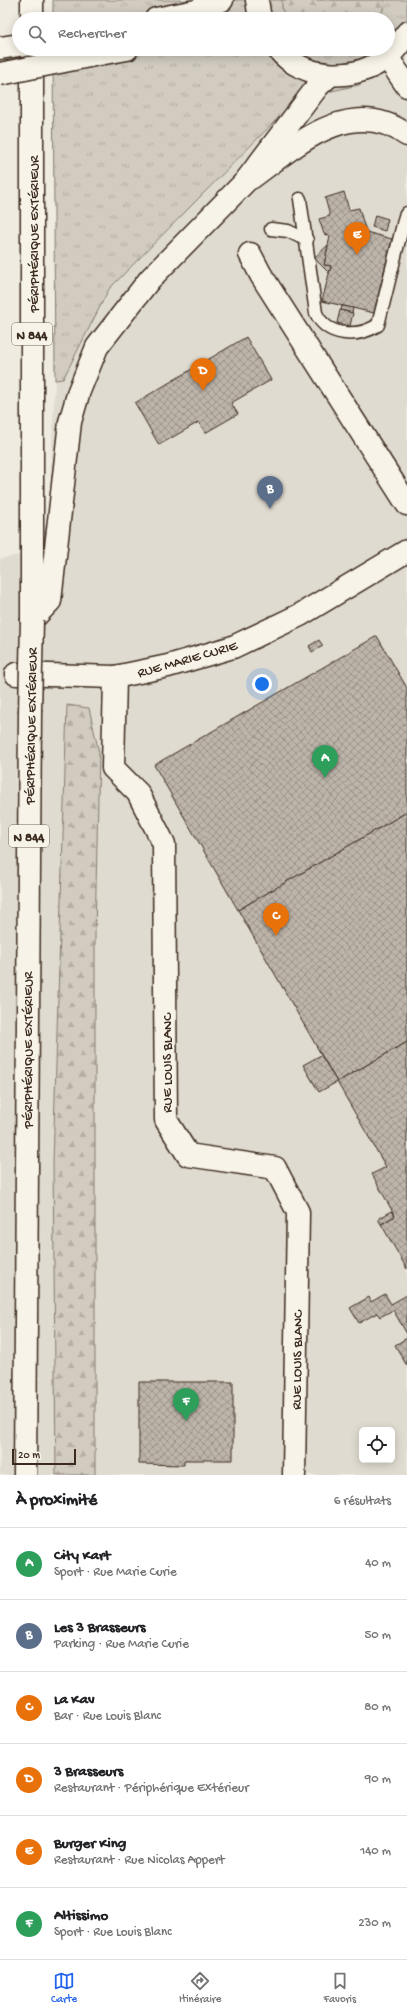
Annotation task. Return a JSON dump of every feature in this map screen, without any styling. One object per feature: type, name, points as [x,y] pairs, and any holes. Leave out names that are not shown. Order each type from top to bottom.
[{"type":"main road","points":[[32,0],[32,12]]},
{"type":"main road","points":[[191,12],[222,0]]},
{"type":"main road","points":[[257,0],[259,12]]},
{"type":"main road","points":[[395,48],[407,33]]},
{"type":"main road","points":[[0,48],[12,46]]},
{"type":"main road","name":"PÉRIPHÉRIQUE EXTÉRIEUR","points":[[25,1475],[30,712],[32,620],[32,56]]},
{"type":"main road","points":[[0,74],[90,56]]},
{"type":"main road","points":[[286,56],[296,64],[313,72],[330,75],[351,74],[370,67],[387,57],[407,86]]},
{"type":"main road","points":[[32,620],[50,601],[70,422],[79,390],[97,347],[150,279],[245,182],[318,86],[330,75]]},
{"type":"main road","points":[[245,182],[322,129],[348,121],[372,121],[398,129],[407,135]]},
{"type":"main road","points":[[250,254],[264,280],[407,504]]},
{"type":"main road","name":"RUE MARIE CURIE","points":[[16,674],[115,677],[168,666],[233,647],[300,615],[407,551]]},
{"type":"main road","name":"RUE LOUIS BLANC","points":[[115,677],[113,768],[138,793],[164,844],[166,1120],[188,1155],[275,1168],[298,1212],[294,1475]]},
{"type":"lane","points":[[300,199],[307,240],[316,313],[320,322],[327,328],[343,333],[356,334],[368,331],[378,325],[404,216],[407,213]]},
{"type":"lane","points":[[271,229],[288,231],[307,240]]},
{"type":"shaded area","points":[[407,51],[407,1475],[0,1475],[0,559],[47,549],[55,380],[63,378],[109,289],[276,120]]},
{"type":"green space","points":[[53,0],[407,0],[407,51],[359,85],[327,92],[276,120],[109,289],[63,379],[55,380],[53,56],[395,56],[395,12],[53,12]]},
{"type":"green space","points":[[282,0],[384,0],[382,12],[284,12]]},
{"type":"green space","points":[[67,705],[89,708],[99,753],[95,935],[95,1475],[56,1475],[53,1162]]},
{"type":"building","points":[[344,192],[349,210],[359,208],[366,232],[392,239],[374,313],[322,301],[331,266],[324,265],[330,236],[324,234],[319,219],[330,216],[325,198]]},
{"type":"building","points":[[375,215],[388,219],[385,231],[372,227]]},
{"type":"building","points":[[328,245],[324,265],[331,266],[329,273],[314,258]]},
{"type":"building","points":[[342,306],[353,308],[352,313],[341,310]]},
{"type":"building","points":[[340,310],[353,313],[350,326],[337,323]]},
{"type":"building","points":[[246,337],[271,380],[231,403],[238,414],[205,433],[199,422],[159,445],[135,403]]},
{"type":"building","points":[[377,636],[407,688],[407,812],[238,910],[154,765]]},
{"type":"building","points":[[319,640],[323,646],[312,652],[309,646]]},
{"type":"building","points":[[407,812],[407,1042],[337,1082],[238,910]]},
{"type":"building","points":[[407,1042],[407,1269],[381,1224],[395,1216],[372,1174],[386,1167],[337,1082]]},
{"type":"building","points":[[321,1055],[337,1082],[319,1092],[303,1065]]},
{"type":"building","points":[[392,1211],[395,1216],[381,1224],[378,1219]]},
{"type":"building","points":[[385,1294],[391,1304],[407,1295],[407,1334],[393,1310],[380,1317],[377,1313],[359,1323],[350,1308],[369,1297],[371,1302]]},
{"type":"building","points":[[407,1338],[407,1366],[395,1345]]},
{"type":"building","points":[[139,1382],[233,1382],[233,1460],[184,1460],[184,1465],[139,1464]]},
{"type":"place","name":"Burger King","points":[[357,255]]},
{"type":"place","name":"3 Brasseurs","points":[[203,391]]},
{"type":"place","name":"Les 3 Brasseurs","points":[[270,509]]},
{"type":"place","name":"City Kart","points":[[325,778]]},
{"type":"place","name":"La Kav","points":[[276,936]]},
{"type":"place","name":"Altissimo","points":[[186,1421]]}]
